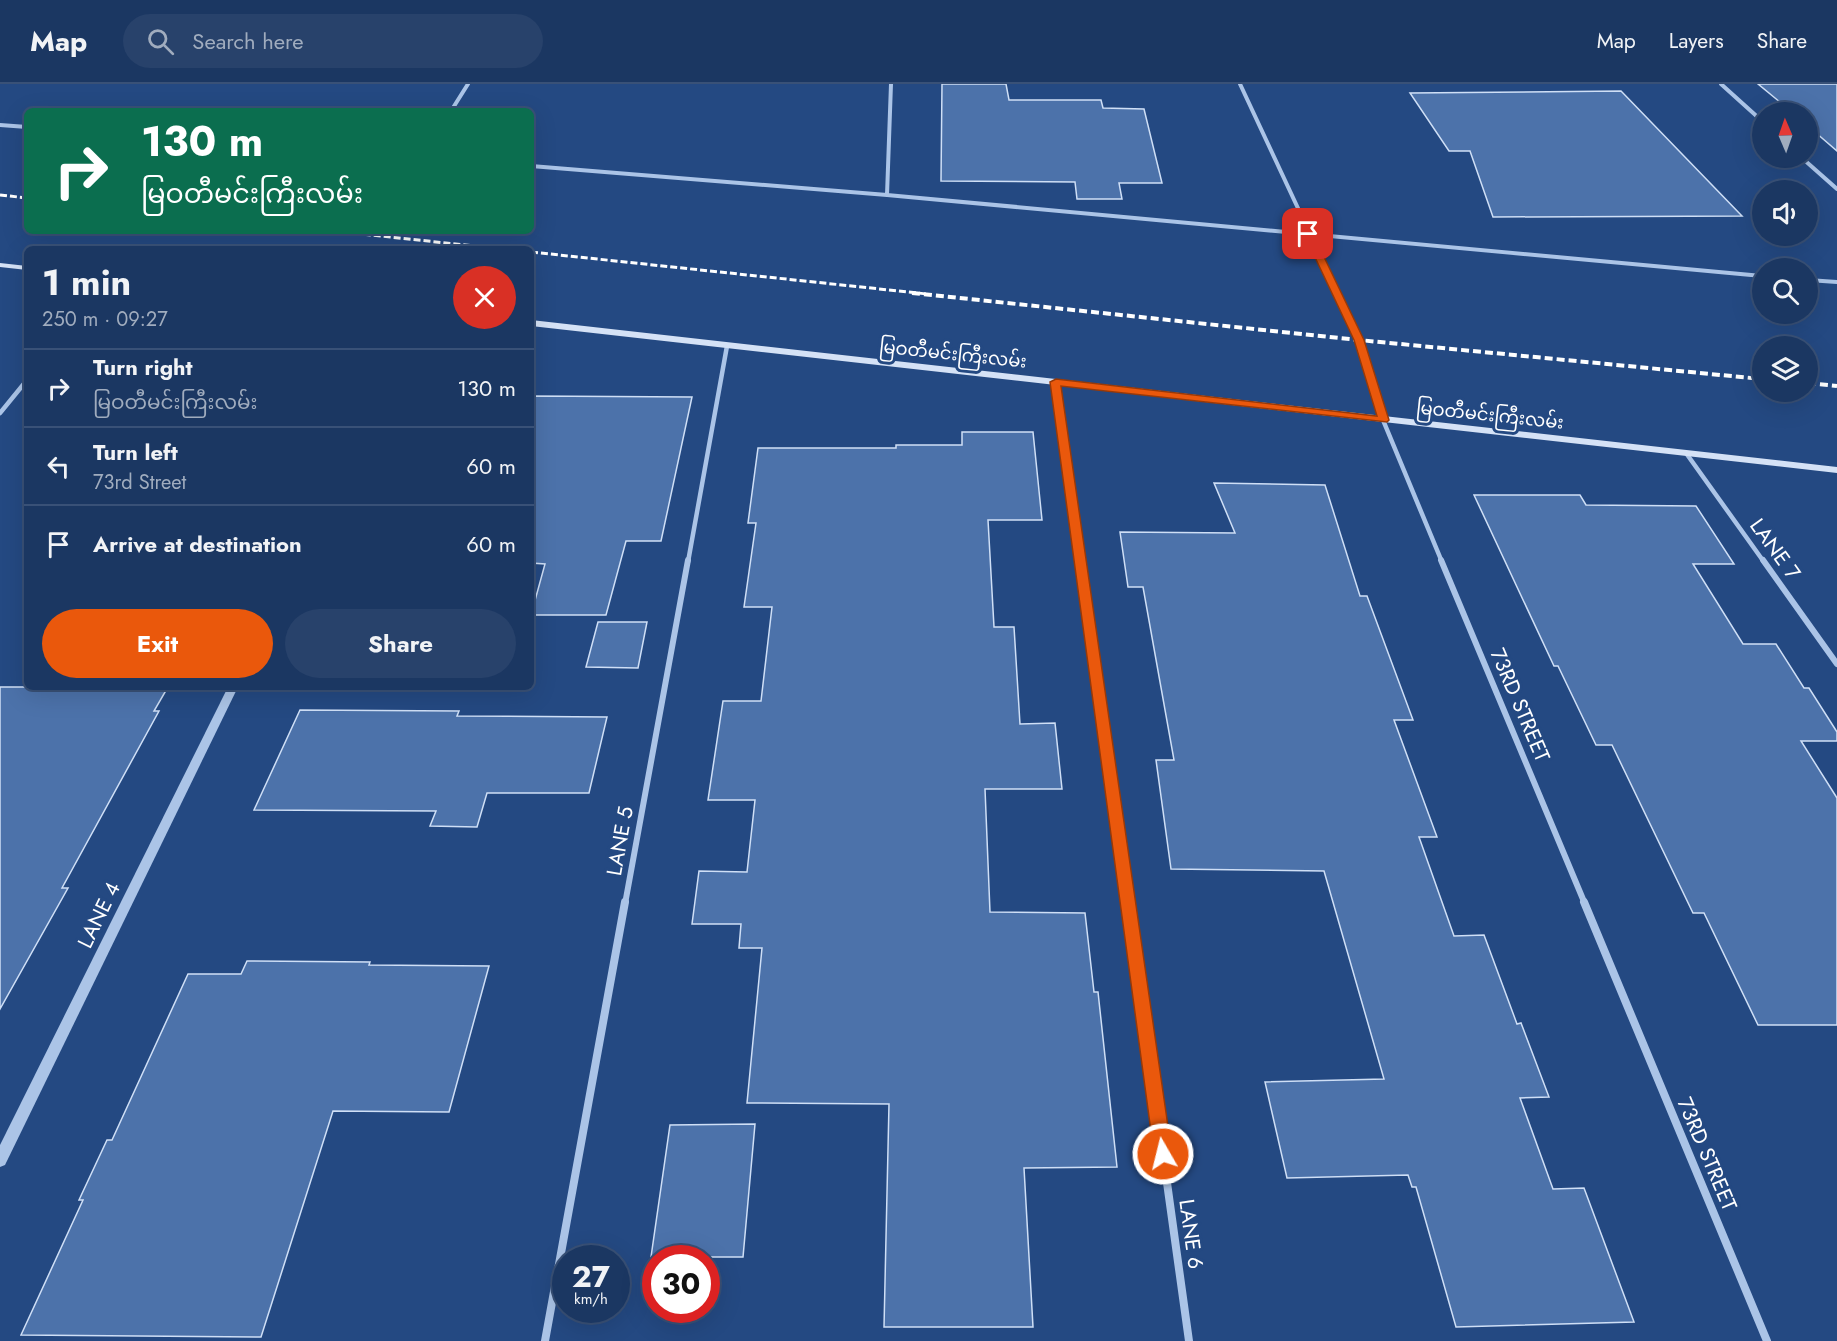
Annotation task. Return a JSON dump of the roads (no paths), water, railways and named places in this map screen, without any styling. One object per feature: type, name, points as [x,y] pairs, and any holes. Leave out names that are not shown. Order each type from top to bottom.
[{"type":"main road","points":[[0,265],[24,268]]},
{"type":"main road","name":"မြဝတီမင်းကြီးလမ်း","points":[[534,323],[1837,470]]},
{"type":"street","points":[[453,108],[468,84]]},
{"type":"street","points":[[886,195],[891,84]]},
{"type":"street","name":"73RD STREET","points":[[1240,84],[1359,340],[1383,420],[1767,1341]]},
{"type":"street","points":[[1721,84],[1752,112]]},
{"type":"street","points":[[0,125],[24,127]]},
{"type":"street","points":[[534,166],[886,195],[1752,275]]},
{"type":"street","points":[[1813,168],[1837,189]]},
{"type":"street","points":[[1818,281],[1837,282]]},
{"type":"street","name":"LANE 5","points":[[545,1341],[727,346]]},
{"type":"street","name":"LANE 6","points":[[1056,382],[1189,1341]]},
{"type":"street","points":[[0,413],[24,384]]},
{"type":"street","name":"LANE 7","points":[[1686,453],[1837,664]]},
{"type":"street","name":"LANE 4","points":[[0,1160],[233,690]]},
{"type":"railway","points":[[0,195],[24,198]]},
{"type":"railway","points":[[362,234],[474,246]]},
{"type":"railway","points":[[534,252],[927,294]]},
{"type":"railway","points":[[912,293],[1752,378]]},
{"type":"railway","points":[[1818,384],[1837,386]]}]
